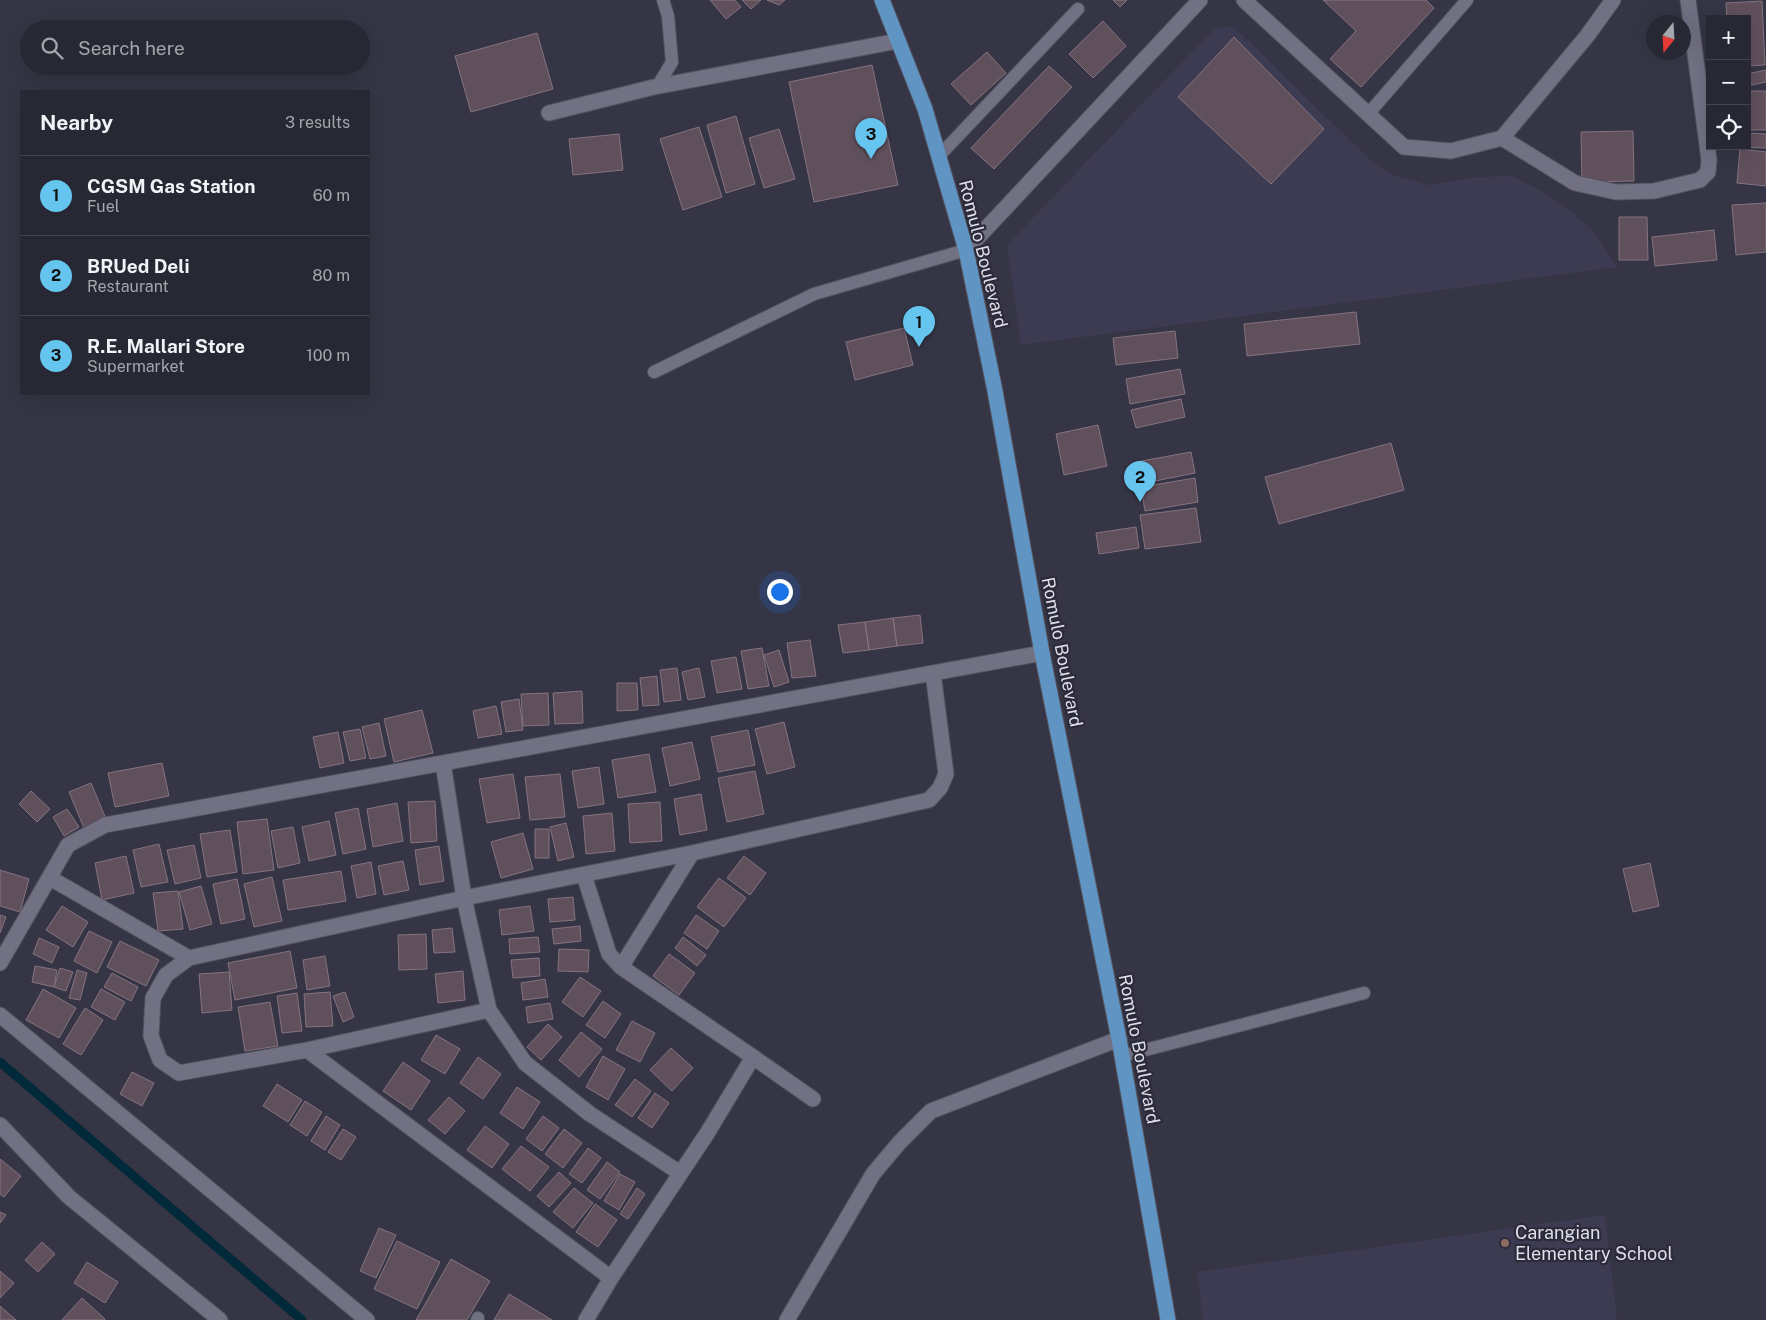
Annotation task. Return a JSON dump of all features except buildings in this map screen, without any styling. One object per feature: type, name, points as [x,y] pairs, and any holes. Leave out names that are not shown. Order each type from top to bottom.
[{"type":"highway","name":"Romulo Boulevard","points":[[882,0],[925,109],[966,250],[996,391],[1042,653],[1119,1039],[1168,1320]]},
{"type":"street","points":[[966,250],[1200,0]]},
{"type":"street","points":[[1244,0],[1404,146],[1451,151],[1502,138],[1587,36],[1612,0]]},
{"type":"street","points":[[1502,138],[1575,183],[1616,192],[1654,191],[1700,180],[1708,172],[1708,160],[1688,0]]},
{"type":"street","points":[[550,113],[657,87],[898,41]]},
{"type":"street","points":[[0,963],[68,845],[105,826],[1042,653]]},
{"type":"street","points":[[489,1010],[308,1050],[179,1073],[160,1060],[150,1036],[153,998],[166,975],[189,958],[464,898],[692,853],[928,800],[940,788],[946,774],[932,673]]},
{"type":"street","points":[[443,763],[464,898],[489,1010],[525,1063],[590,1114],[680,1172]]},
{"type":"street","points":[[621,967],[692,853]]},
{"type":"street","points":[[584,875],[610,954],[621,967],[813,1099]]},
{"type":"street","points":[[50,878],[189,958]]},
{"type":"street","points":[[0,1015],[367,1320]]},
{"type":"street","points":[[787,1320],[873,1174],[899,1143],[931,1111],[1119,1039]]},
{"type":"street","points":[[308,1050],[611,1278]]},
{"type":"street","points":[[586,1320],[611,1278],[708,1132],[753,1057]]},
{"type":"street","points":[[0,1125],[69,1198],[220,1320]]},
{"type":"lane","points":[[657,87],[672,62],[668,16],[663,0]]},
{"type":"lane","points":[[1369,113],[1467,0]]},
{"type":"lane","points":[[939,156],[1078,9]]},
{"type":"lane","points":[[654,372],[814,294],[966,250]]},
{"type":"lane","points":[[1122,1056],[1364,992]]},
{"type":"shaded area","points":[[1233,26],[1371,161],[1393,175],[1427,185],[1478,177],[1512,176],[1543,192],[1574,214],[1595,233],[1617,267],[1021,345],[1007,245],[1213,30]]},
{"type":"shaded area","name":"Carangian Elementary School","points":[[1605,1215],[1617,1320],[1203,1320],[1197,1272]]},
{"type":"waterway","points":[[0,1062],[302,1320]]},
{"type":"place","name":"R.E. Mallari Store","points":[[871,159]]},
{"type":"place","name":"CGSM Gas Station","points":[[919,347]]},
{"type":"place","name":"BRUed Deli","points":[[1140,502]]},
{"type":"place","name":"Carangian Elementary School","points":[[1505,1243]]}]
